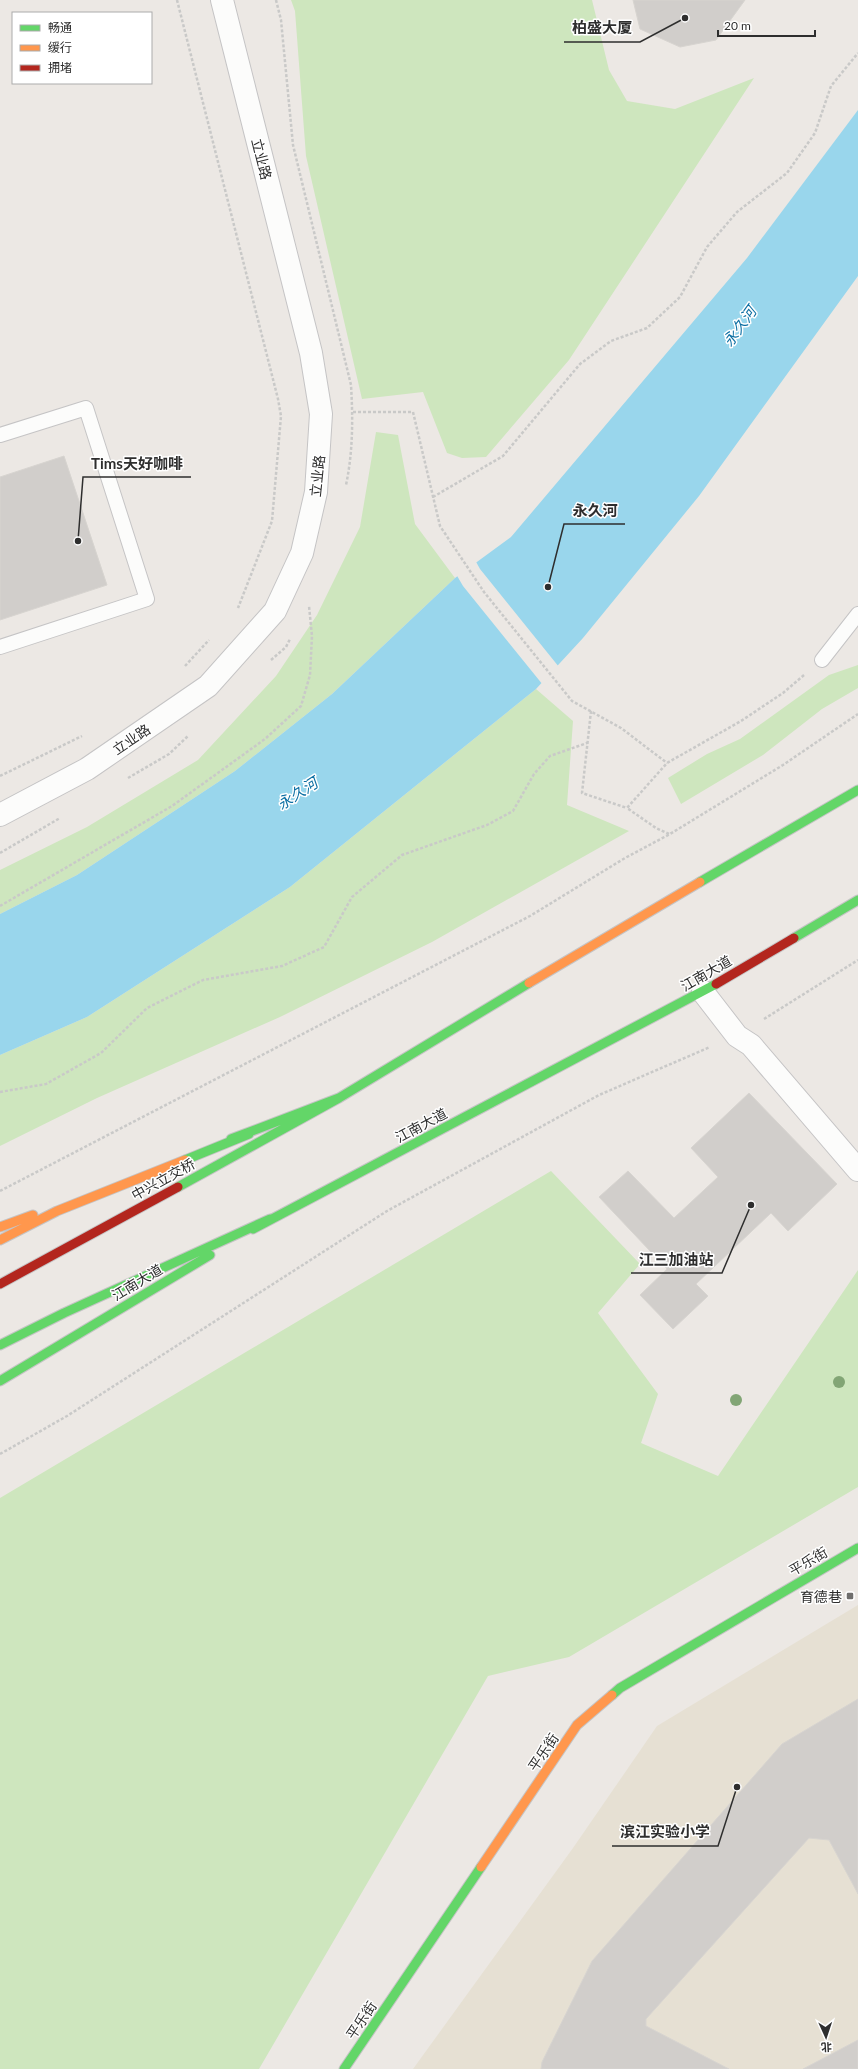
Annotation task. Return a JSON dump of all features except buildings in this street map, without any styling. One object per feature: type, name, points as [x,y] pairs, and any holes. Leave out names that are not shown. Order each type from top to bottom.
[{"type":"main road","points":[[0,1240],[57,1211],[339,1098],[552,969],[858,790]]},
{"type":"main road","name":"江南大道","points":[[0,1381],[270,1219],[702,992],[858,900]]},
{"type":"main road","points":[[0,1227],[339,1098]]},
{"type":"main road","name":"中兴立交桥","points":[[0,1284],[339,1098]]},
{"type":"main road","points":[[0,1345],[64,1313],[270,1219]]},
{"type":"main road","name":"平乐街","points":[[344,2069],[577,1725],[620,1688],[858,1548]]},
{"type":"street","name":"立业路","points":[[0,815],[87,769],[208,686],[274,611],[302,553],[316,492],[321,414],[310,353],[222,0]]},
{"type":"street","points":[[702,992],[737,1036],[751,1045],[858,1170]]},
{"type":"lane","points":[[0,435],[86,408],[147,599],[0,647]]},
{"type":"lane","points":[[822,660],[858,614]]},
{"type":"path","points":[[177,0],[278,399],[281,416],[272,520],[238,608]]},
{"type":"path","points":[[276,0],[281,20],[293,146],[351,385],[353,412],[349,470],[345,492]]},
{"type":"path","points":[[433,497],[503,456],[580,364],[611,341],[647,328],[680,297],[707,247],[737,212],[787,173],[815,133],[831,86],[858,53]]},
{"type":"path","points":[[353,412],[413,412],[440,526],[484,592],[572,701],[621,728],[667,763]]},
{"type":"path","points":[[0,906],[172,806],[265,739],[300,706],[310,675],[312,636],[308,604],[305,610]]},
{"type":"path","points":[[269,663],[286,647],[292,634]]},
{"type":"path","points":[[184,666],[211,638]]},
{"type":"path","points":[[627,808],[667,763],[741,721],[783,693],[822,660]]},
{"type":"path","points":[[591,711],[582,793],[627,808],[656,828],[670,834]]},
{"type":"path","points":[[0,1191],[530,916],[625,858],[670,834],[783,766],[858,714]]},
{"type":"path","points":[[122,781],[169,754],[192,732]]},
{"type":"path","points":[[0,776],[86,734]]},
{"type":"path","points":[[0,1092],[46,1084],[101,1053],[147,1008],[203,980],[282,966],[324,947],[352,897],[402,855],[487,825],[513,811],[534,774],[550,756],[587,743]]},
{"type":"path","points":[[0,853],[61,817]]},
{"type":"path","points":[[0,1454],[67,1416],[387,1211],[600,1095],[737,1036],[858,960]]},
{"type":"shaded area","points":[[858,1605],[858,2069],[413,2069],[573,1848],[657,1726]]},
{"type":"green space","points":[[291,0],[592,0],[609,70],[627,101],[675,109],[754,78],[569,360],[486,457],[462,458],[447,453],[423,392],[362,399],[306,156],[295,11]]},
{"type":"green space","points":[[376,432],[398,435],[415,524],[455,578],[332,694],[235,771],[77,875],[0,914],[0,870],[87,827],[198,760],[276,676],[317,615],[360,527]]},
{"type":"green space","points":[[858,665],[858,688],[822,709],[763,755],[681,804],[668,778],[707,754],[740,739],[829,675]]},
{"type":"green space","points":[[536,689],[573,721],[567,805],[629,831],[432,942],[280,1017],[97,1098],[0,1146],[0,1055],[87,1017],[290,887]]},
{"type":"green space","points":[[551,1171],[640,1264],[598,1313],[658,1394],[641,1443],[718,1476],[858,1270],[858,1487],[569,1657],[488,1676],[259,2069],[0,2069],[0,1498]]},
{"type":"water","points":[[858,110],[858,276],[699,496],[583,638],[536,689],[290,887],[87,1017],[0,1055],[0,914],[77,875],[235,771],[332,694],[455,578],[511,537],[747,258]]},
{"type":"pier","points":[[475,560],[480,569],[559,667],[543,685],[463,586],[456,574]]},
{"type":"traffic: fast","points":[[700,882],[858,790]]},
{"type":"traffic: fast","points":[[794,938],[858,900]]},
{"type":"traffic: fast","points":[[231,1139],[339,1098],[529,983]]},
{"type":"traffic: fast","points":[[253,1229],[716,984]]},
{"type":"traffic: fast","points":[[178,1187],[339,1098]]},
{"type":"traffic: fast","points":[[185,1160],[249,1134]]},
{"type":"traffic: fast","points":[[0,1345],[64,1313],[270,1219]]},
{"type":"traffic: fast","points":[[0,1381],[210,1255]]},
{"type":"traffic: fast","points":[[612,1695],[620,1688],[858,1548]]},
{"type":"traffic: fast","points":[[344,2069],[481,1867]]},
{"type":"traffic: slow","points":[[529,983],[700,882]]},
{"type":"traffic: slow","points":[[0,1240],[57,1211],[185,1160]]},
{"type":"traffic: slow","points":[[0,1227],[33,1215]]},
{"type":"traffic: slow","points":[[481,1867],[577,1725],[612,1695]]},
{"type":"traffic: jam","points":[[716,984],[794,938]]},
{"type":"traffic: jam","points":[[0,1284],[178,1187]]},
{"type":"place","name":"柏盛大厦","points":[[685,18]]},
{"type":"place","name":"Tims天好咖啡","points":[[78,541]]},
{"type":"place","name":"永久河","points":[[548,587]]},
{"type":"place","name":"江三加油站","points":[[751,1205]]},
{"type":"place","name":"育德巷","points":[[850,1596]]},
{"type":"place","name":"滨江实验小学","points":[[737,1787]]}]
